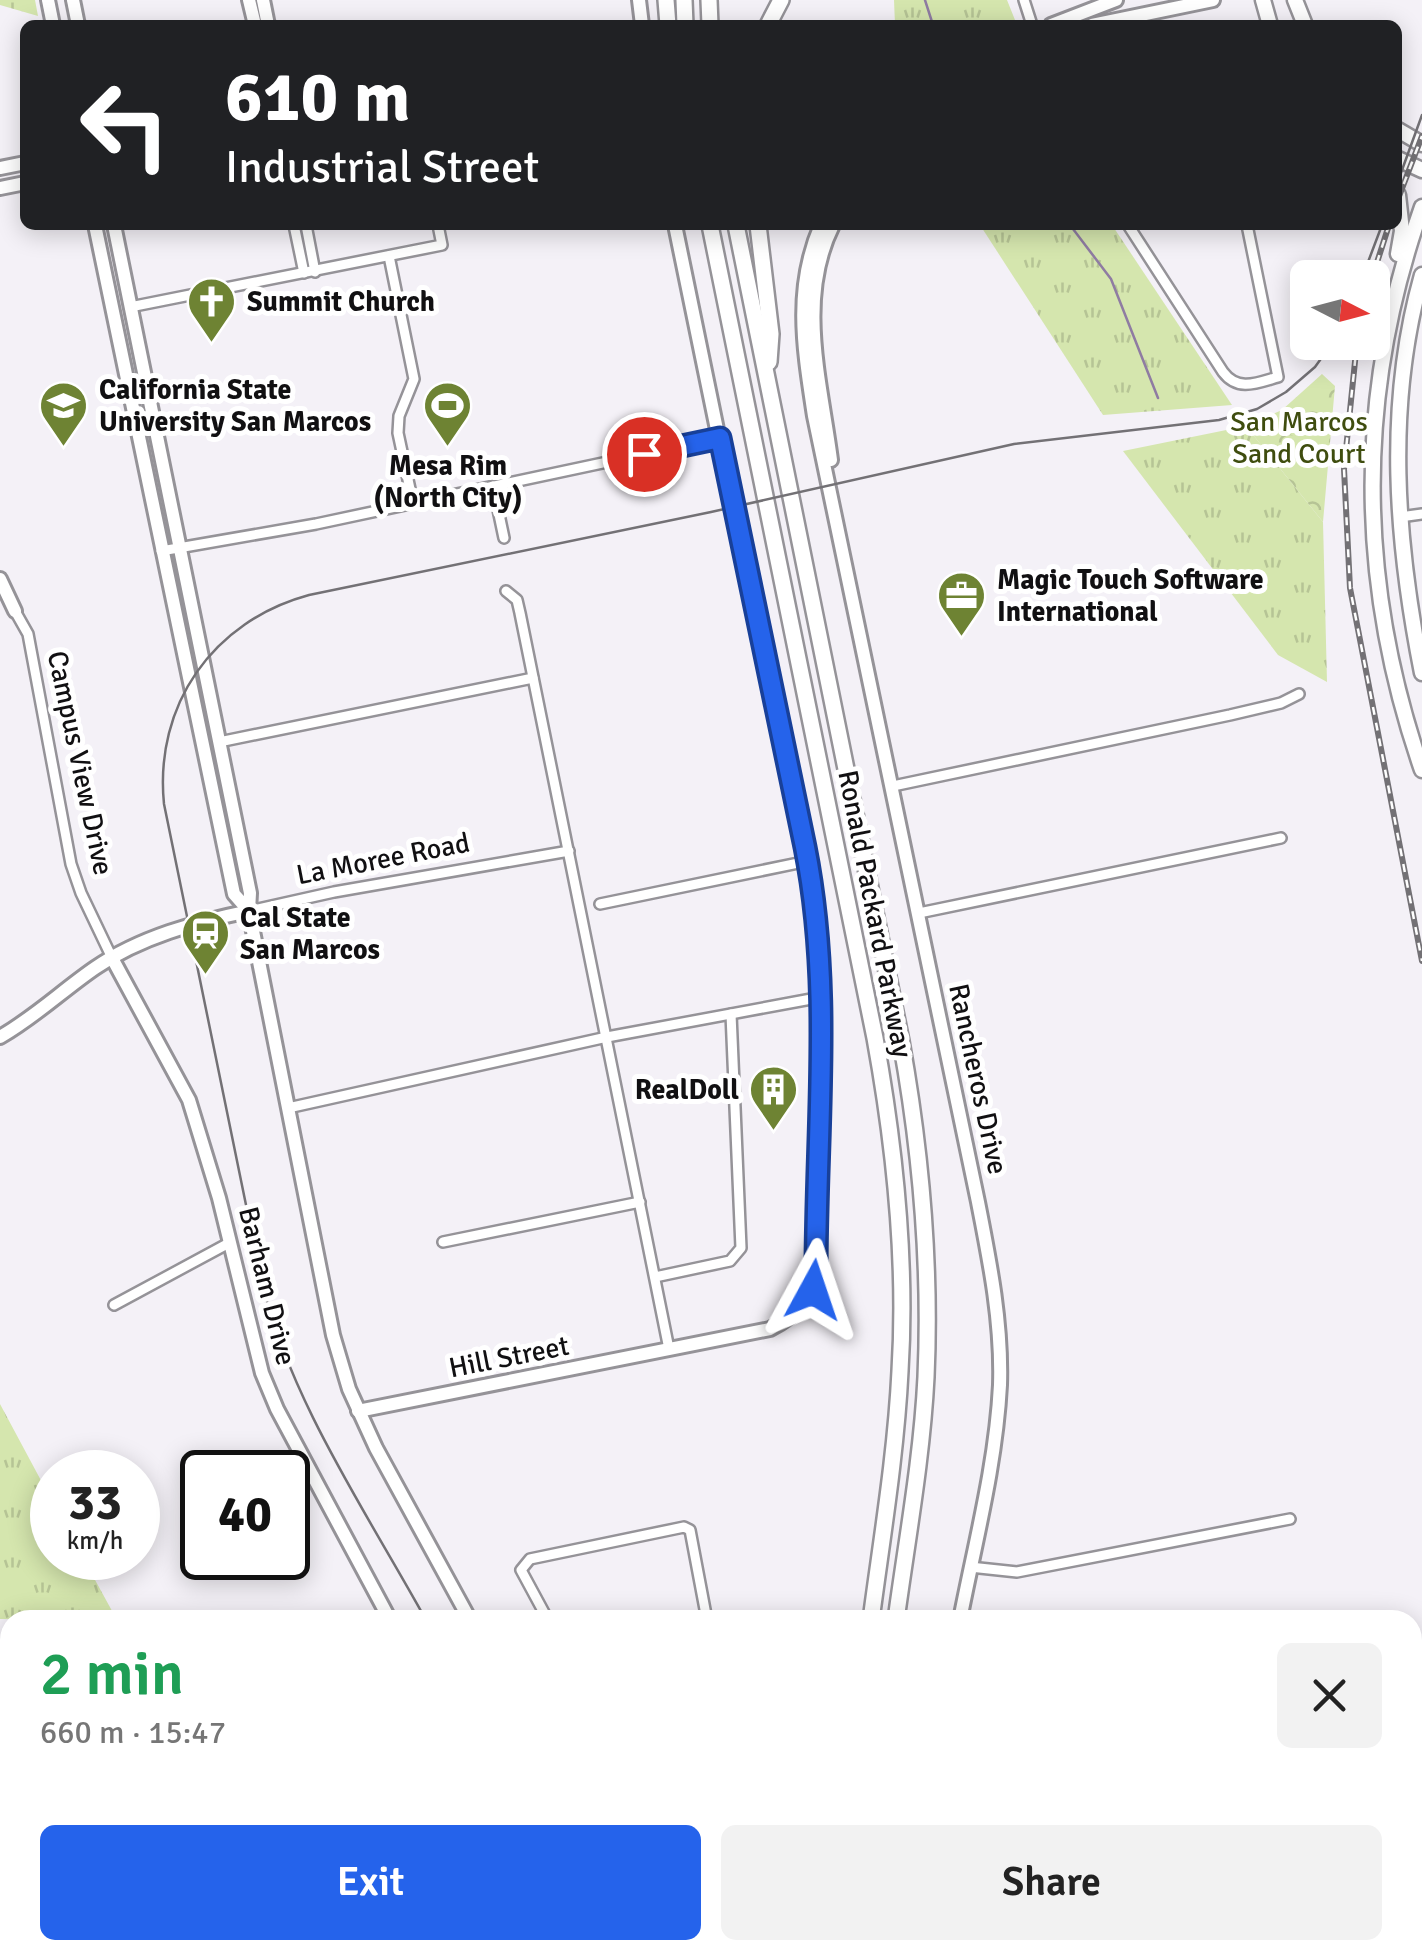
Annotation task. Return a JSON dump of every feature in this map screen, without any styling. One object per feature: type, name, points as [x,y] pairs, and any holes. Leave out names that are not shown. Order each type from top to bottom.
[{"type":"highway","name":"Ronald Packard Parkway","points":[[711,230],[875,1038],[894,1156],[902,1265],[901,1367],[871,1610]]},
{"type":"highway","name":"Ronald Packard Parkway","points":[[737,230],[897,1022],[921,1171],[927,1256],[926,1381],[897,1610]]},
{"type":"highway","points":[[759,230],[771,334],[768,381]]},
{"type":"main road","points":[[1064,20],[1116,0]]},
{"type":"main road","points":[[1116,20],[1213,0]]},
{"type":"main road","points":[[1390,318],[1422,207]]},
{"type":"main road","points":[[96,230],[234,894],[249,911]]},
{"type":"main road","points":[[115,230],[250,893],[249,911]]},
{"type":"main road","name":"Hill Street","points":[[358,1411],[770,1329],[794,1316],[813,1290],[822,997],[808,861],[676,230]]},
{"type":"main road","name":"Rancheros Drive","points":[[819,230],[802,294],[802,333],[814,416],[919,913],[998,1317],[998,1404],[962,1610]]},
{"type":"main road","name":"Rancheros Drive","points":[[831,230],[815,281],[812,328],[844,552]]},
{"type":"main road","points":[[1390,301],[1402,230]]},
{"type":"main road","points":[[1422,275],[1402,379],[1399,517],[1422,673]]},
{"type":"main road","points":[[1381,360],[1373,427],[1374,538],[1396,678],[1422,770]]},
{"type":"main road","name":"Campus View Drive","points":[[0,579],[15,611]]},
{"type":"main road","name":"La Moree Road","points":[[0,1037],[112,958],[146,941],[210,919],[249,911]]},
{"type":"main road","name":"Barham Drive","points":[[249,911],[333,1336],[358,1411],[465,1610]]},
{"type":"main road","name":"Barham Drive","points":[[112,958],[190,1100],[262,1373],[277,1409],[385,1610]]},
{"type":"street","points":[[296,230],[309,273]]},
{"type":"street","points":[[306,230],[309,273]]},
{"type":"street","points":[[129,301],[309,273],[442,246],[439,230]]},
{"type":"street","points":[[1131,230],[1223,372],[1230,381],[1244,385],[1278,377],[1248,230]]},
{"type":"street","points":[[389,256],[414,380],[399,416],[398,434],[413,503]]},
{"type":"street","points":[[161,551],[720,438]]},
{"type":"street","points":[[493,486],[504,538]]},
{"type":"street","points":[[1399,517],[1422,514]]},
{"type":"street","points":[[506,590],[517,600],[669,1350]]},
{"type":"street","name":"Campus View Drive","points":[[15,611],[28,634],[72,864],[81,894],[112,958]]},
{"type":"street","points":[[219,742],[533,678]]},
{"type":"street","points":[[893,786],[1230,715],[1300,694]]},
{"type":"street","points":[[919,913],[1281,838]]},
{"type":"street","name":"La Moree Road","points":[[249,911],[334,892],[569,851]]},
{"type":"street","points":[[600,904],[808,861]]},
{"type":"street","points":[[288,1108],[607,1037],[822,997]]},
{"type":"street","points":[[655,1277],[730,1262],[741,1248],[730,1014]]},
{"type":"street","points":[[442,1242],[640,1202]]},
{"type":"street","points":[[114,1306],[229,1243]]},
{"type":"street","points":[[970,1567],[1018,1572],[1290,1520]]},
{"type":"street","points":[[543,1610],[521,1570],[530,1559],[684,1527],[690,1530],[706,1610]]},
{"type":"green space","points":[[0,0],[35,0],[38,16],[0,5]]},
{"type":"green space","points":[[894,0],[1007,0],[1015,20],[895,20]]},
{"type":"green space","points":[[983,230],[1115,230],[1232,405],[1103,415]]},
{"type":"green space","name":"San Marcos Sand Court","points":[[1322,374],[1335,386],[1323,522],[1246,426],[1282,410]]},
{"type":"green space","points":[[1246,426],[1323,522],[1327,682],[1278,655],[1123,451]]},
{"type":"green space","points":[[1286,435],[1321,437],[1319,460],[1284,457]]},
{"type":"green space","points":[[0,1404],[30,1460],[30,1580],[95,1580],[112,1610],[0,1610]]},
{"type":"waterway","points":[[925,0],[931,20]]},
{"type":"waterway","points":[[1074,230],[1111,279],[1158,398]]},
{"type":"tram line","points":[[1402,170],[1422,115]]},
{"type":"tram line","points":[[1369,260],[1380,230]]},
{"type":"tram line","points":[[420,1610],[311,1414],[275,1327],[262,1283],[164,804],[163,768],[169,733],[180,701],[197,672],[218,646],[244,625],[275,607],[309,595],[711,512],[1014,444],[1219,420],[1257,409],[1286,392],[1320,360]]},
{"type":"railway","points":[[1402,188],[1422,136]]},
{"type":"railway","points":[[1378,260],[1387,230]]},
{"type":"railway","points":[[1355,360],[1344,469],[1350,588],[1422,961]]},
{"type":"place","name":"Summit Church","points":[[212,344]]},
{"type":"place","name":"California State University San Marcos","points":[[64,448]]},
{"type":"place","name":"Mesa Rim (North City)","points":[[448,448]]},
{"type":"place","name":"Magic Touch Software International","points":[[962,638]]},
{"type":"place","name":"Cal State San Marcos","points":[[205,976]]},
{"type":"place","name":"RealDoll","points":[[774,1132]]},
{"type":"route","points":[[644,454],[720,438],[805,847],[822,997],[813,1290]]}]
